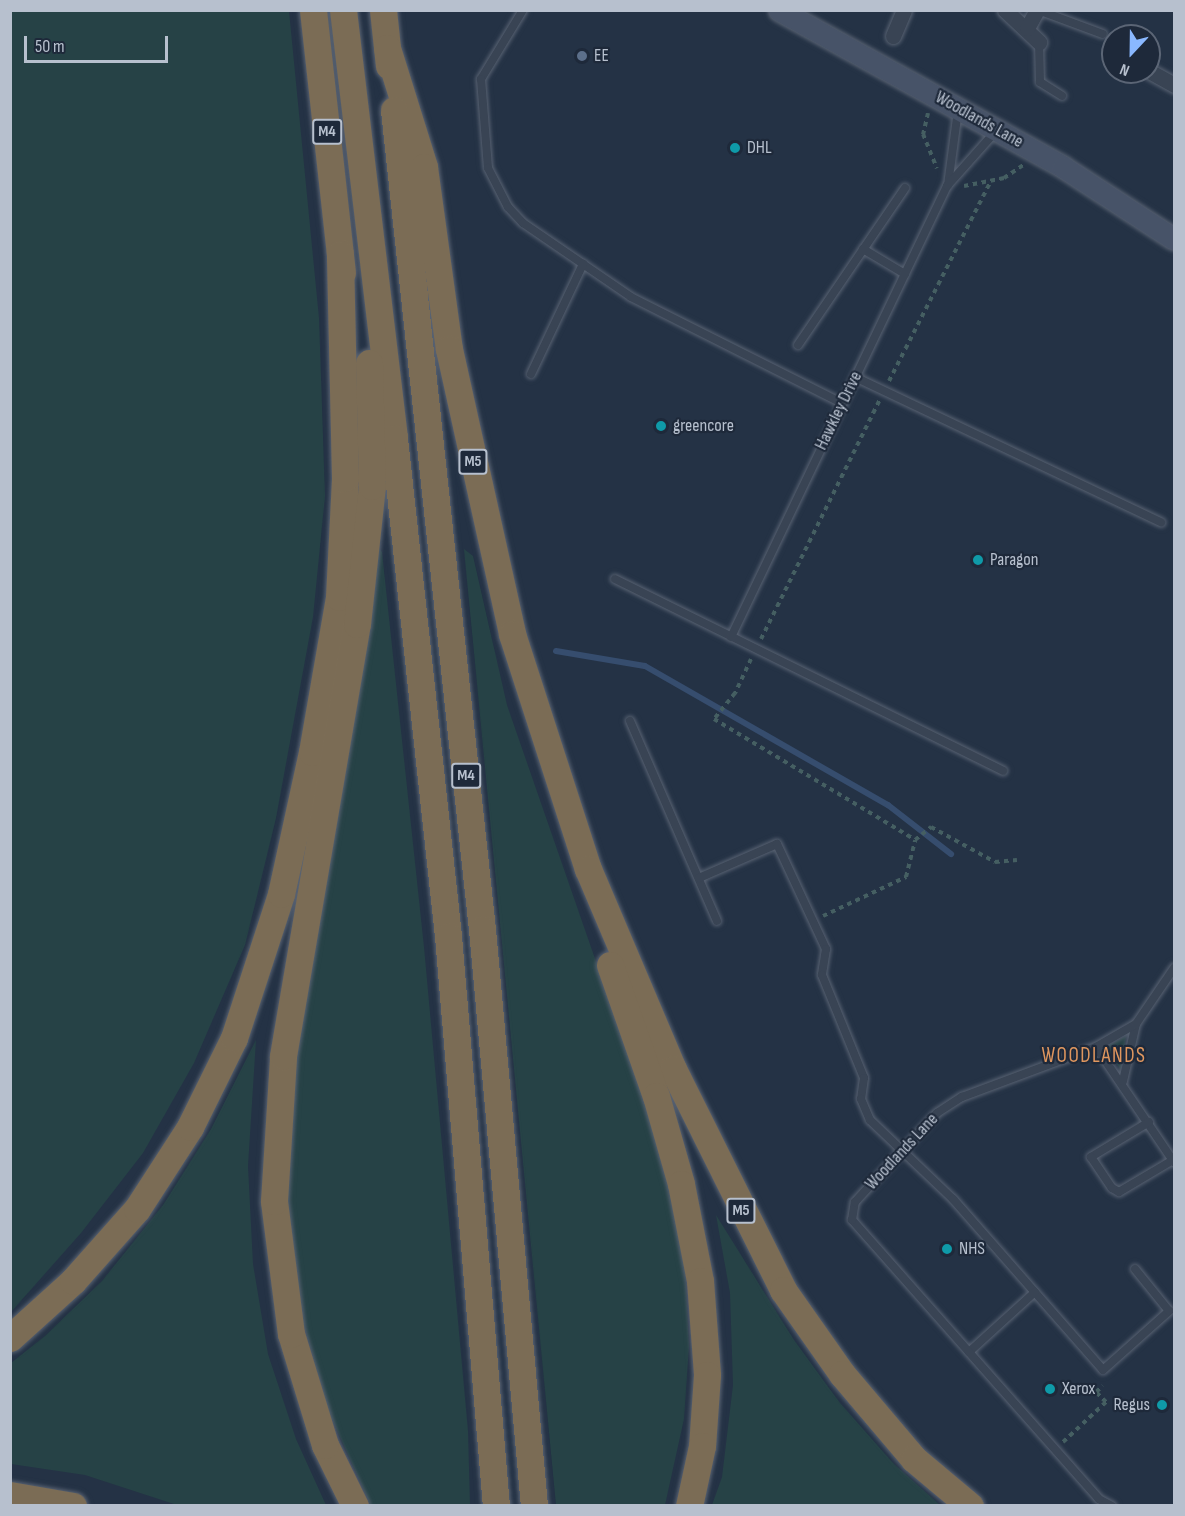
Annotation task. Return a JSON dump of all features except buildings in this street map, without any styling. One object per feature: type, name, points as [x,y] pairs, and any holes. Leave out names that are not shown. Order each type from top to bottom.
[{"type":"highway","name":"M4","points":[[313,10],[355,366],[363,560]]},
{"type":"highway","name":"M4","points":[[343,10],[448,936],[496,1506]]},
{"type":"highway","name":"M4","points":[[383,10],[482,929],[534,1506]]},
{"type":"highway","name":"M5","points":[[387,48],[424,167],[448,349],[512,634],[588,868],[673,1069],[783,1290],[842,1374],[914,1459],[970,1506]]},
{"type":"highway","name":"M4","points":[[351,83],[354,202],[370,374],[372,486],[357,624],[283,1056],[274,1201],[291,1334],[325,1445],[355,1506]]},
{"type":"highway","name":"M4","points":[[10,1338],[73,1281],[137,1209],[190,1127],[234,1038],[281,894],[312,752],[339,597],[345,478],[340,254]]},
{"type":"highway","name":"M5","points":[[588,868],[592,914],[659,1107],[681,1184],[700,1281],[707,1375],[702,1446],[689,1506]]},
{"type":"highway","points":[[10,1495],[72,1506]]},
{"type":"street","name":"Woodlands Lane","points":[[779,10],[1036,152],[1174,239]]},
{"type":"street","points":[[893,36],[904,10]]},
{"type":"street","points":[[1005,10],[1027,28],[1039,42]]},
{"type":"street","points":[[1027,28],[1037,10]]},
{"type":"lane","points":[[523,10],[481,79],[488,168],[508,207],[523,223],[631,297],[842,403]]},
{"type":"lane","points":[[1037,10],[1101,33]]},
{"type":"lane","points":[[1039,42],[1040,82],[1062,96]]},
{"type":"lane","name":"Hawkley Drive","points":[[947,186],[958,108]]},
{"type":"lane","name":"Hawkley Drive","points":[[731,637],[947,186],[997,130]]},
{"type":"lane","points":[[798,345],[905,188]]},
{"type":"lane","points":[[863,249],[905,274]]},
{"type":"lane","points":[[531,374],[583,264]]},
{"type":"lane","points":[[855,377],[1161,522]]},
{"type":"lane","points":[[615,579],[1003,771]]},
{"type":"lane","points":[[630,721],[717,921]]},
{"type":"lane","points":[[699,878],[777,844],[826,949],[822,975],[864,1078],[861,1099],[870,1120],[953,1199],[1102,1370],[1169,1311],[1135,1269]]},
{"type":"lane","name":"Woodlands Lane","points":[[969,1352],[852,1220],[855,1202],[937,1113],[962,1097],[1096,1047],[1136,1024],[1171,980],[1174,968]]},
{"type":"lane","points":[[1123,1081],[1136,1024]]},
{"type":"lane","points":[[1096,1047],[1123,1081],[1174,1161],[1119,1192],[1112,1188],[1091,1157],[1149,1122]]},
{"type":"lane","points":[[1035,1292],[969,1352],[1099,1499],[1112,1506]]},
{"type":"path","points":[[934,94],[923,134],[947,186],[990,183],[1010,176],[1036,152]]},
{"type":"path","points":[[915,840],[714,719],[725,702],[735,693],[990,183]]},
{"type":"path","points":[[813,921],[906,877],[915,840],[931,827],[994,862],[1017,860]]},
{"type":"path","points":[[1055,1449],[1106,1402],[1096,1392],[1103,1386]]},
{"type":"green space","points":[[10,11],[289,11],[319,318],[325,496],[313,617],[276,818],[245,945],[194,1063],[143,1153],[81,1233],[11,1312]]},
{"type":"green space","points":[[376,545],[382,552],[424,947],[468,1431],[470,1505],[371,1506],[328,1410],[298,1305],[287,1232],[286,1140],[292,1075]]},
{"type":"green space","points":[[464,549],[473,556],[507,705],[652,1123],[675,1210],[685,1266],[689,1346],[684,1419],[665,1505],[556,1505]]},
{"type":"green space","points":[[1126,1036],[1121,1070],[1105,1047]]},
{"type":"green space","points":[[256,1040],[248,1166],[253,1264],[268,1354],[296,1439],[326,1505],[177,1505],[85,1475],[11,1464],[11,1363],[45,1336],[102,1281],[163,1205],[211,1129]]},
{"type":"green space","points":[[716,1215],[794,1340],[840,1403],[894,1464],[940,1505],[712,1505],[722,1477],[733,1385],[730,1293]]},
{"type":"waterway","points":[[556,651],[645,666],[888,805],[951,854]]},
{"type":"place","name":"EE","points":[[582,56]]},
{"type":"place","name":"DHL","points":[[735,148]]},
{"type":"place","name":"greencore","points":[[661,426]]},
{"type":"place","name":"Paragon","points":[[978,560]]},
{"type":"place","name":"NHS","points":[[947,1249]]},
{"type":"place","name":"Xerox","points":[[1050,1389]]},
{"type":"place","name":"Regus","points":[[1162,1405]]},
{"type":"district","name":"WOODLANDS","points":[[1094,1056]]}]
